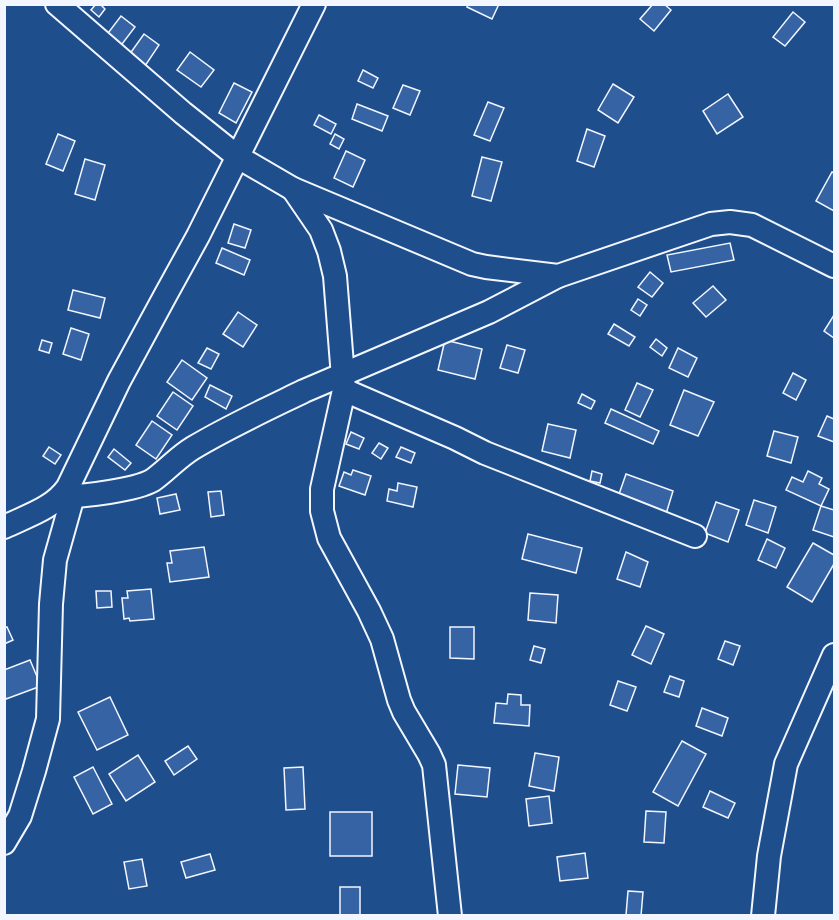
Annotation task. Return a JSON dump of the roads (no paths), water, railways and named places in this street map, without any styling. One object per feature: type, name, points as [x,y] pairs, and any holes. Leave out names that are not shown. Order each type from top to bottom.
[{"type":"street","points":[[57,4],[183,113],[238,157],[293,189],[472,264],[558,276]]},
{"type":"street","points":[[4,843],[20,816],[48,719],[51,604],[55,560],[68,496],[119,381],[198,236],[314,4]]},
{"type":"street","points":[[293,189],[321,230],[335,276],[344,382],[322,489],[322,512],[329,538],[382,639],[404,712],[434,765],[450,915]]},
{"type":"street","points":[[4,527],[68,496],[143,485],[153,480],[191,449],[285,400],[344,382],[558,276],[711,224],[730,222],[752,225],[834,266]]},
{"type":"street","points":[[344,382],[485,453],[695,536]]},
{"type":"street","points":[[763,915],[769,856],[786,764],[834,655]]}]
